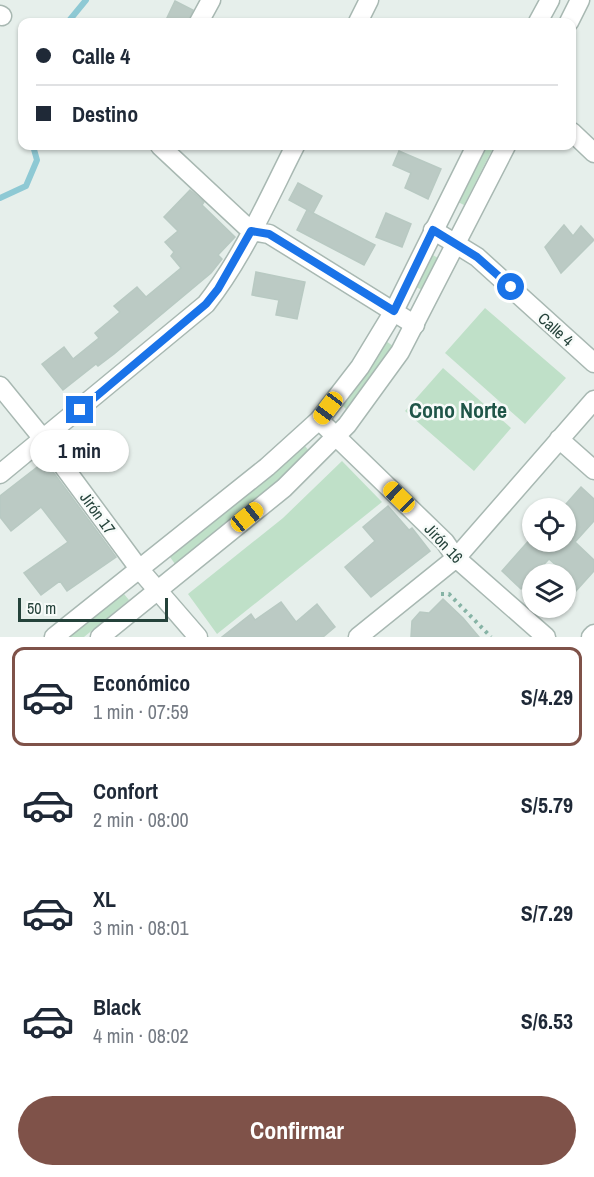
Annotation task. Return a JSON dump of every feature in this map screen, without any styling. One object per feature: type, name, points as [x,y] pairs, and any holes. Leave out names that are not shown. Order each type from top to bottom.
[{"type":"street","points":[[201,18],[211,0]]},
{"type":"street","points":[[360,18],[369,0]]},
{"type":"street","points":[[540,18],[550,0]]},
{"type":"street","points":[[571,18],[580,0]]},
{"type":"street","points":[[576,136],[594,153]]},
{"type":"street","points":[[164,150],[251,231],[269,234],[415,325]]},
{"type":"street","points":[[0,474],[206,304],[218,289],[251,231],[293,150]]},
{"type":"street","points":[[54,637],[267,467],[319,420],[360,367],[394,311],[474,150]]},
{"type":"street","points":[[99,637],[284,488],[337,437],[381,382],[415,325],[504,150]]},
{"type":"street","name":"Calle 4","points":[[433,230],[456,242],[477,257],[594,363]]},
{"type":"street","name":"Jirón 17","points":[[0,386],[44,440],[140,570],[159,589],[198,637]]},
{"type":"street","points":[[358,637],[456,558],[594,400]]},
{"type":"street","name":"Jirón 16","points":[[319,420],[445,542],[456,558],[546,637]]},
{"type":"street","points":[[560,439],[594,470]]},
{"type":"path","points":[[408,597],[427,606],[440,594],[449,594],[490,637]]},
{"type":"green space","points":[[485,150],[492,150],[464,205],[458,202]]},
{"type":"green space","points":[[431,254],[438,258],[422,290],[414,286]]},
{"type":"green space","points":[[485,308],[566,378],[525,424],[445,353]]},
{"type":"green space","points":[[386,341],[393,346],[347,410],[342,405]]},
{"type":"green space","points":[[443,368],[511,428],[474,471],[405,411]]},
{"type":"green space","points":[[305,446],[309,451],[277,481],[175,564],[170,557]]},
{"type":"green space","points":[[342,461],[382,502],[217,634],[188,594],[283,518]]},
{"type":"green space","points":[[124,594],[129,600],[84,637],[69,637]]},
{"type":"building","points":[[175,1],[193,10],[190,18],[167,18]]},
{"type":"building","points":[[399,151],[441,169],[428,199],[405,188],[411,173],[393,165]]},
{"type":"building","points":[[298,183],[322,196],[313,213],[289,200]]},
{"type":"building","points":[[190,190],[204,202],[202,205],[235,237],[218,255],[222,259],[211,273],[114,354],[98,366],[96,364],[63,390],[42,364],[64,347],[73,359],[99,338],[95,333],[120,312],[114,306],[137,287],[146,297],[181,268],[171,256],[174,252],[165,242],[178,231],[164,217]]},
{"type":"building","points":[[307,210],[375,245],[364,265],[297,230]]},
{"type":"building","points":[[386,213],[411,224],[402,247],[376,237]]},
{"type":"building","points":[[564,225],[573,236],[581,226],[594,240],[561,273],[545,247]]},
{"type":"building","points":[[256,272],[305,282],[297,319],[276,315],[279,300],[252,295]]},
{"type":"building","points":[[45,461],[116,557],[67,591],[60,581],[41,595],[24,573],[68,542],[41,507],[11,531],[0,517],[0,496]]},
{"type":"building","points":[[581,487],[594,499],[594,521],[576,541],[576,498],[571,498]]},
{"type":"building","points":[[388,506],[409,530],[412,528],[430,551],[371,597],[345,567],[375,541],[363,527]]},
{"type":"building","points":[[576,543],[594,560],[594,571],[576,591],[576,564],[555,564],[549,559],[544,564],[522,564],[521,589],[502,571],[522,548],[522,552],[576,552]]},
{"type":"building","points":[[443,599],[479,637],[411,637],[412,621],[420,612],[429,613]]},
{"type":"building","points":[[281,602],[296,622],[317,604],[335,627],[323,637],[222,637],[251,614],[255,620]]},
{"type":"waterway","points":[[71,18],[86,0]]},
{"type":"waterway","points":[[0,198],[26,186],[37,160],[34,150]]},
{"type":"district","name":"Cono Norte","points":[[458,410]]},
{"type":"route","points":[[80,410],[206,304],[218,289],[251,231],[269,234],[394,311],[433,230],[456,242],[477,257],[511,287]]}]
